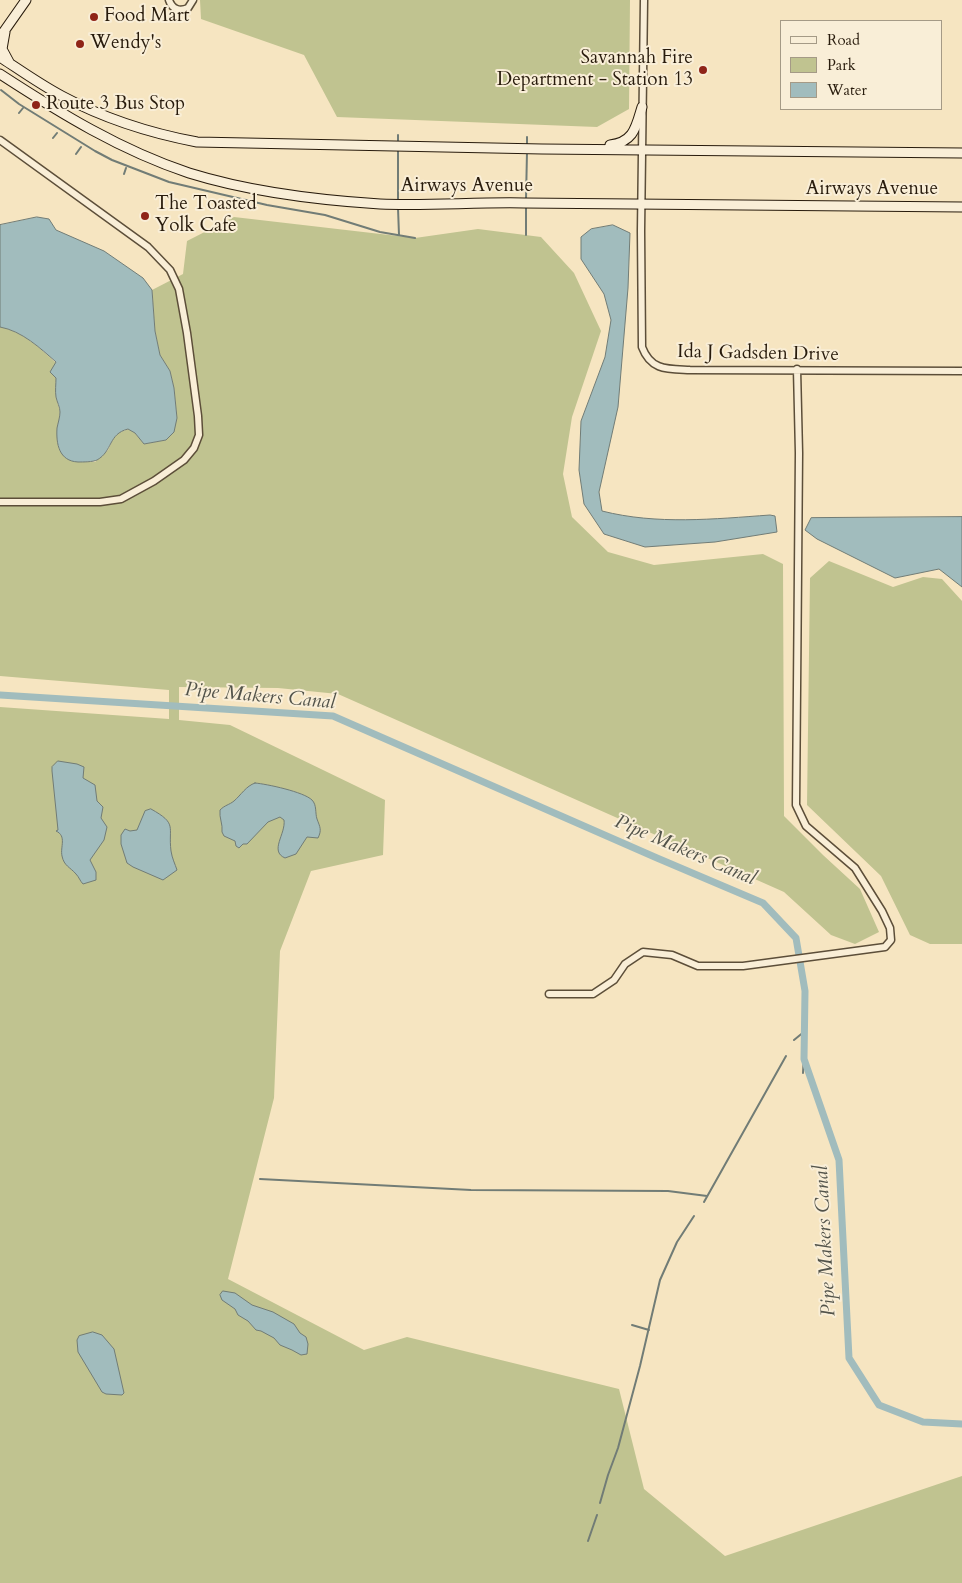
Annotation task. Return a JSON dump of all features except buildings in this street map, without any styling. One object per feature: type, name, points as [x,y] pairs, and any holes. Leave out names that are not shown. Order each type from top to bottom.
[{"type":"main road","points":[[10,63],[2,49],[2,32],[26,0]]},
{"type":"main road","name":"Airways Avenue","points":[[0,57],[60,95],[123,124],[157,134],[197,142],[527,149],[962,153]]},
{"type":"main road","name":"Airways Avenue","points":[[0,74],[75,122],[150,158],[190,173],[237,186],[286,195],[398,204],[526,203],[960,207]]},
{"type":"main road","points":[[0,80],[14,83]]},
{"type":"main road","points":[[566,149],[620,144],[634,133],[642,107]]},
{"type":"main road","points":[[941,152],[962,145]]},
{"type":"street","points":[[169,0],[173,7],[180,10],[188,8],[193,0]]},
{"type":"street","name":"Ida J Gadsden Drive","points":[[644,0],[641,231],[642,347],[646,357],[655,365],[665,368],[903,372],[962,371]]},
{"type":"street","points":[[0,140],[148,248],[170,270],[179,289],[186,324],[199,435],[194,448],[184,460],[154,481],[121,499],[100,502],[0,502]]},
{"type":"street","points":[[550,994],[593,994],[614,980],[625,964],[643,952],[672,955],[698,966],[743,966],[886,947],[891,940],[890,928],[882,910],[855,868],[806,826],[796,805],[799,453],[797,369]]},
{"type":"green space","points":[[200,0],[630,0],[629,109],[597,127],[337,117],[304,55],[201,19]]},
{"type":"green space","points":[[234,217],[415,238],[478,229],[541,237],[574,273],[601,331],[572,417],[563,474],[572,517],[608,552],[654,565],[763,554],[783,564],[784,816],[860,889],[879,932],[855,944],[831,935],[784,892],[338,694],[278,688],[179,687],[179,720],[230,725],[385,800],[383,855],[311,871],[280,951],[274,1098],[228,1279],[364,1350],[407,1337],[619,1389],[644,1489],[725,1556],[962,1476],[962,1583],[0,1583],[0,707],[169,719],[169,690],[0,676],[0,327],[23,336],[56,363],[56,397],[60,412],[57,439],[59,449],[80,462],[95,462],[108,450],[114,437],[120,432],[129,429],[144,444],[166,440],[177,418],[170,371],[160,355],[155,331],[152,290],[183,274],[187,241]]},
{"type":"green space","points":[[829,561],[893,587],[923,577],[942,579],[962,601],[962,944],[930,944],[910,935],[881,876],[807,805],[810,578]]},
{"type":"water","points":[[37,217],[49,219],[56,230],[104,251],[143,278],[152,290],[155,331],[160,355],[170,371],[177,418],[174,432],[166,440],[144,444],[135,433],[128,429],[117,435],[106,452],[95,461],[72,461],[67,459],[60,451],[57,428],[60,408],[56,399],[56,378],[50,372],[56,362],[23,336],[0,327],[0,225]]},
{"type":"water","points":[[613,225],[630,233],[628,288],[618,407],[599,492],[602,511],[644,518],[686,520],[770,515],[775,516],[777,532],[715,542],[645,547],[604,534],[584,504],[579,470],[581,421],[605,357],[611,320],[604,294],[581,259],[581,237],[591,229]]},
{"type":"water","points":[[962,517],[962,587],[939,569],[895,578],[817,539],[805,530],[811,518]]},
{"type":"water","points":[[58,761],[84,767],[83,778],[95,785],[97,801],[103,807],[101,818],[107,827],[104,840],[90,860],[96,872],[96,880],[83,884],[64,862],[62,839],[56,831],[58,830],[52,767]]},
{"type":"water","points":[[255,783],[294,791],[312,800],[315,804],[316,817],[320,828],[318,838],[307,837],[296,854],[285,858],[278,851],[284,825],[284,820],[280,817],[268,822],[247,844],[243,844],[239,848],[236,846],[235,841],[224,836],[220,810],[234,801],[246,788]]},
{"type":"water","points":[[151,809],[165,818],[170,826],[171,851],[177,870],[163,880],[127,863],[121,844],[121,835],[125,829],[130,831],[137,830],[145,811]]},
{"type":"water","points":[[223,1291],[235,1293],[252,1305],[273,1312],[294,1324],[300,1333],[306,1337],[308,1344],[307,1354],[301,1355],[280,1345],[274,1338],[256,1330],[248,1321],[238,1315],[235,1309],[222,1300],[220,1295]]},
{"type":"water","points":[[93,1332],[102,1335],[114,1349],[124,1393],[122,1395],[102,1392],[78,1352],[77,1340],[79,1336]]},
{"type":"waterway","points":[[1,90],[19,104],[95,151],[112,160],[169,182],[267,205],[325,215],[380,232],[415,238]]},
{"type":"waterway","points":[[19,113],[23,108]]},
{"type":"waterway","points":[[53,138],[57,133]]},
{"type":"waterway","points":[[398,135],[398,143]]},
{"type":"waterway","points":[[527,137],[527,147]]},
{"type":"waterway","points":[[76,154],[81,147]]},
{"type":"waterway","points":[[398,150],[398,200]]},
{"type":"waterway","points":[[526,199],[527,152]]},
{"type":"waterway","points":[[124,174],[126,168]]},
{"type":"waterway","points":[[526,207],[526,235]]},
{"type":"waterway","points":[[398,208],[399,235]]},
{"type":"waterway","name":"Pipe Makers Canal","points":[[0,695],[333,716],[763,903],[796,938],[805,991],[804,1059],[839,1160],[849,1358],[879,1405],[923,1422],[962,1424]]},
{"type":"waterway","name":"Pipe Makers Canal","points":[[794,1040],[805,1031],[803,1073]]},
{"type":"waterway","points":[[704,1202],[786,1056]]},
{"type":"waterway","points":[[260,1179],[471,1190],[668,1191],[707,1196]]},
{"type":"waterway","points":[[600,1503],[618,1448],[660,1280],[677,1242],[694,1216]]},
{"type":"waterway","points":[[632,1325],[649,1330]]},
{"type":"waterway","points":[[588,1541],[597,1515]]},
{"type":"place","name":"Food Mart","points":[[94,17]]},
{"type":"place","name":"Wendy's","points":[[80,44]]},
{"type":"place","name":"Savannah Fire Department - Station 13","points":[[703,70]]},
{"type":"place","name":"Route 3 Bus Stop","points":[[36,105]]},
{"type":"place","name":"The Toasted Yolk Cafe","points":[[145,216]]}]
